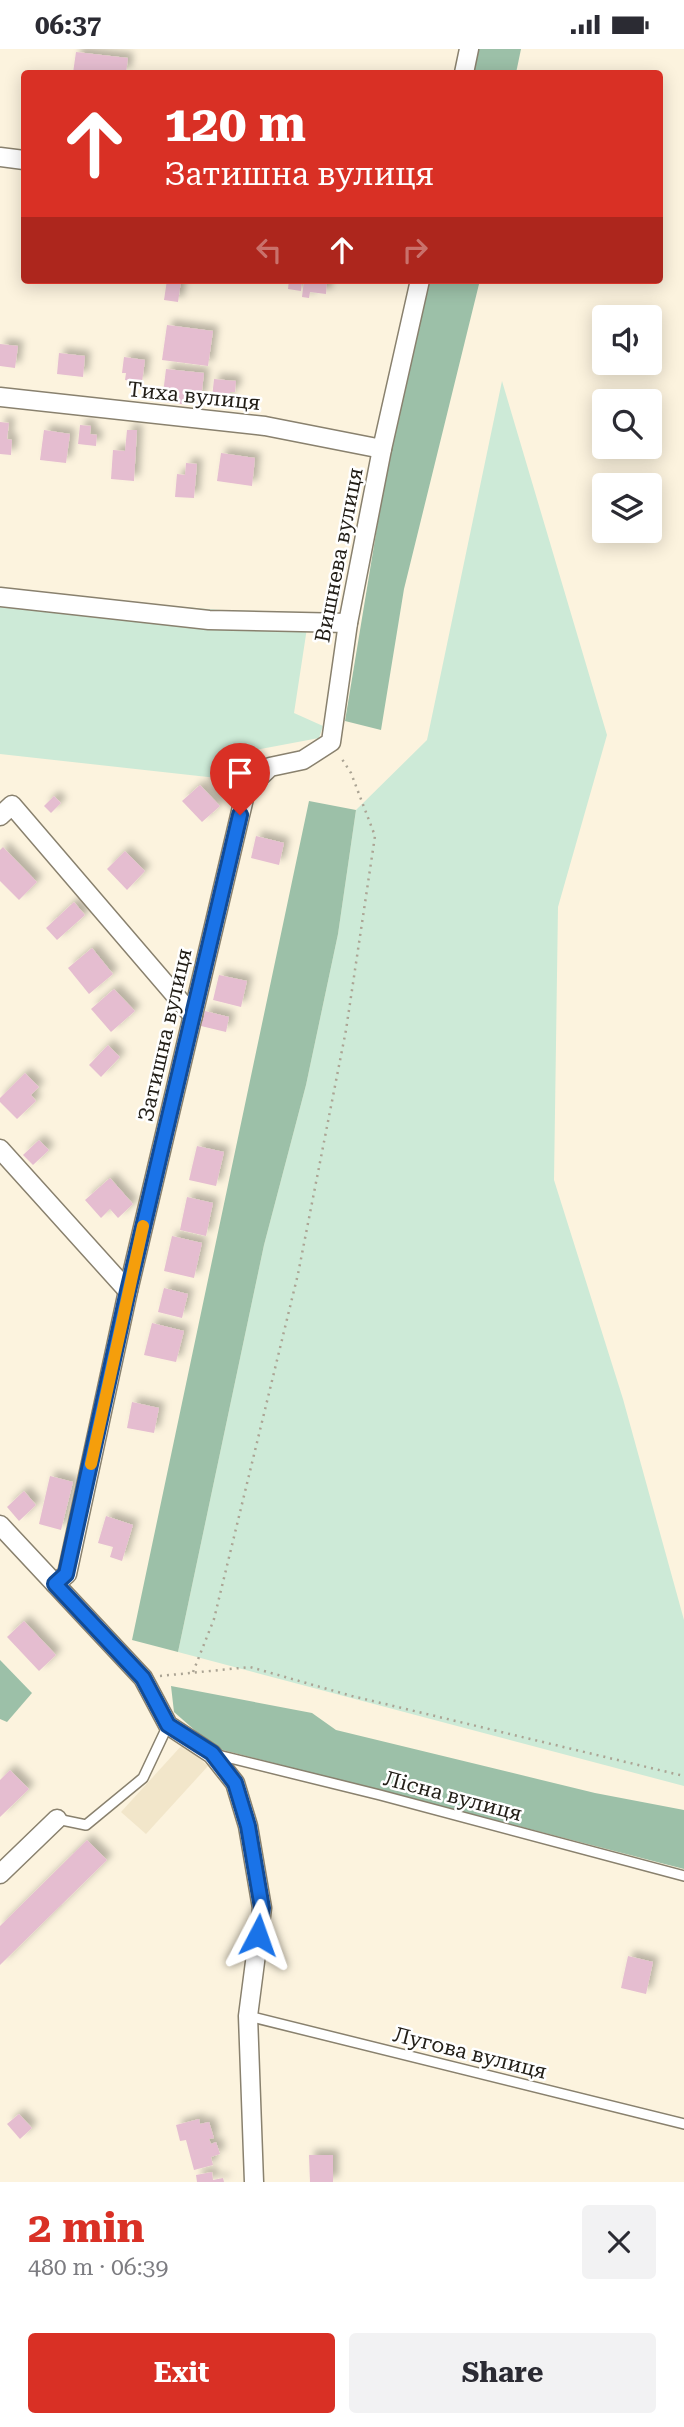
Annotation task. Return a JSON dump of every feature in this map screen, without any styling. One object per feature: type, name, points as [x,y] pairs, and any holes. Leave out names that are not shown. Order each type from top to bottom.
[{"type":"street","points":[[465,70],[469,49]]},
{"type":"street","points":[[0,157],[21,160]]},
{"type":"street","name":"Вишнева вулиця","points":[[331,742],[348,623],[382,449],[419,284]]},
{"type":"street","name":"Тиха вулиця","points":[[0,397],[265,426],[382,449]]},
{"type":"street","points":[[0,597],[209,620],[348,623]]},
{"type":"street","name":"Затишна вулиця","points":[[55,1584],[66,1574],[128,1291],[246,790],[270,767],[303,760],[331,742]]},
{"type":"street","points":[[0,816],[12,805],[193,1016]]},
{"type":"street","points":[[0,1149],[128,1291]]},
{"type":"street","points":[[0,1525],[143,1678],[168,1725],[212,1753],[235,1783],[248,1826],[262,1908],[248,2016],[254,2182]]},
{"type":"street","points":[[0,1874],[57,1819]]},
{"type":"lane","points":[[57,1819],[86,1825],[143,1777],[168,1725]]},
{"type":"lane","name":"Лісна вулиця","points":[[212,1753],[684,1876]]},
{"type":"lane","name":"Лугова вулиця","points":[[248,2016],[684,2124]]},
{"type":"path","points":[[192,1672],[214,1619],[295,1287],[346,1030],[375,836],[351,773],[331,742]]},
{"type":"path","points":[[143,1678],[250,1667],[352,1696],[684,1776]]},
{"type":"shaded area","points":[[183,1744],[208,1766],[146,1834],[121,1812]]},
{"type":"green space","points":[[476,49],[521,49],[517,70],[472,70]]},
{"type":"green space","points":[[427,284],[479,284],[404,589],[381,730],[345,721],[385,479]]},
{"type":"green space","points":[[502,381],[607,735],[558,907],[554,1180],[623,1399],[684,1620],[684,1786],[178,1652],[264,1245],[306,1085],[338,934],[356,810],[427,740]]},
{"type":"green space","points":[[0,592],[221,610],[339,613],[336,631],[307,628],[294,713],[323,726],[319,738],[244,752],[235,780],[0,754]]},
{"type":"green space","points":[[309,801],[356,810],[338,934],[306,1085],[264,1245],[178,1652],[132,1640]]},
{"type":"green space","points":[[0,1660],[32,1693],[7,1722],[0,1719]]},
{"type":"green space","points":[[171,1686],[312,1713],[336,1730],[595,1793],[684,1810],[684,1869],[215,1748],[174,1712]]},
{"type":"building","points":[[76,52],[128,58],[126,70],[73,70]]},
{"type":"building","points":[[166,284],[181,284],[178,302],[164,300]]},
{"type":"building","points":[[289,284],[302,284],[301,291],[288,289]]},
{"type":"building","points":[[304,284],[327,284],[326,294],[310,292],[309,298],[302,297]]},
{"type":"building","points":[[167,325],[213,331],[208,366],[162,360]]},
{"type":"building","points":[[0,344],[18,346],[15,368],[0,366]]},
{"type":"building","points":[[59,353],[85,356],[83,377],[57,374]]},
{"type":"building","points":[[124,357],[145,360],[142,382],[125,380],[126,373],[122,373]]},
{"type":"building","points":[[166,369],[204,373],[201,399],[191,398],[190,405],[162,402]]},
{"type":"building","points":[[214,379],[236,381],[235,392],[230,392],[229,400],[212,398]]},
{"type":"building","points":[[0,422],[9,423],[7,439],[12,440],[11,455],[0,454]]},
{"type":"building","points":[[80,425],[91,426],[90,434],[97,435],[96,446],[78,444]]},
{"type":"building","points":[[44,430],[70,434],[66,463],[40,460]]},
{"type":"building","points":[[127,430],[137,430],[134,481],[111,479],[113,450],[125,451]]},
{"type":"building","points":[[221,453],[255,458],[252,486],[217,481]]},
{"type":"building","points":[[186,463],[197,464],[194,498],[175,497],[177,474],[185,475]]},
{"type":"building","points":[[200,785],[220,806],[202,822],[182,801]]},
{"type":"building","points":[[54,796],[61,803],[51,813],[44,806]]},
{"type":"building","points":[[256,836],[284,843],[279,865],[251,858]]},
{"type":"building","points":[[3,847],[37,882],[19,900],[0,881],[0,850]]},
{"type":"building","points":[[125,851],[145,871],[127,890],[107,869]]},
{"type":"building","points":[[74,902],[85,915],[57,940],[46,928]]},
{"type":"building","points":[[92,948],[113,974],[89,994],[68,968]]},
{"type":"building","points":[[219,975],[247,981],[241,1007],[213,1000]]},
{"type":"building","points":[[114,989],[135,1011],[111,1032],[91,1009]]},
{"type":"building","points":[[205,1011],[229,1017],[226,1032],[201,1026]]},
{"type":"building","points":[[108,1045],[120,1057],[101,1077],[89,1065]]},
{"type":"building","points":[[25,1073],[39,1087],[31,1095],[36,1101],[17,1119],[0,1102],[0,1098]]},
{"type":"building","points":[[39,1140],[49,1150],[33,1165],[23,1155]]},
{"type":"building","points":[[197,1146],[224,1152],[216,1186],[189,1180]]},
{"type":"building","points":[[110,1178],[133,1204],[118,1218],[110,1209],[101,1218],[85,1200]]},
{"type":"building","points":[[187,1197],[213,1203],[206,1236],[180,1230]]},
{"type":"building","points":[[172,1236],[202,1243],[194,1278],[164,1271]]},
{"type":"building","points":[[164,1288],[188,1294],[182,1318],[158,1312]]},
{"type":"building","points":[[152,1323],[184,1331],[176,1362],[144,1355]]},
{"type":"building","points":[[132,1402],[159,1408],[154,1433],[127,1428]]},
{"type":"building","points":[[50,1476],[73,1482],[61,1530],[39,1524]]},
{"type":"building","points":[[24,1491],[36,1505],[19,1521],[7,1507]]},
{"type":"building","points":[[106,1516],[133,1525],[122,1561],[110,1557],[113,1547],[98,1543]]},
{"type":"building","points":[[24,1621],[56,1655],[39,1671],[7,1637]]},
{"type":"building","points":[[10,1770],[29,1789],[0,1817],[0,1780]]},
{"type":"building","points":[[87,1840],[107,1860],[0,1965],[0,1926]]},
{"type":"building","points":[[628,1956],[653,1962],[646,1994],[621,1988]]},
{"type":"building","points":[[19,2114],[32,2128],[20,2139],[7,2124]]},
{"type":"building","points":[[199,2119],[200,2124],[209,2122],[214,2138],[209,2139],[211,2144],[216,2142],[220,2154],[211,2157],[213,2165],[194,2170],[186,2140],[180,2141],[176,2125]]},
{"type":"building","points":[[309,2155],[333,2155],[333,2182],[310,2182]]},
{"type":"building","points":[[212,2172],[213,2180],[223,2178],[224,2182],[197,2182],[196,2175]]},
{"type":"slow traffic","points":[[91,1464],[143,1226]]},
{"type":"route","points":[[240,815],[128,1291],[66,1574],[55,1584],[143,1678],[168,1725],[212,1753],[235,1783],[248,1826],[262,1908],[258,1935]]}]
